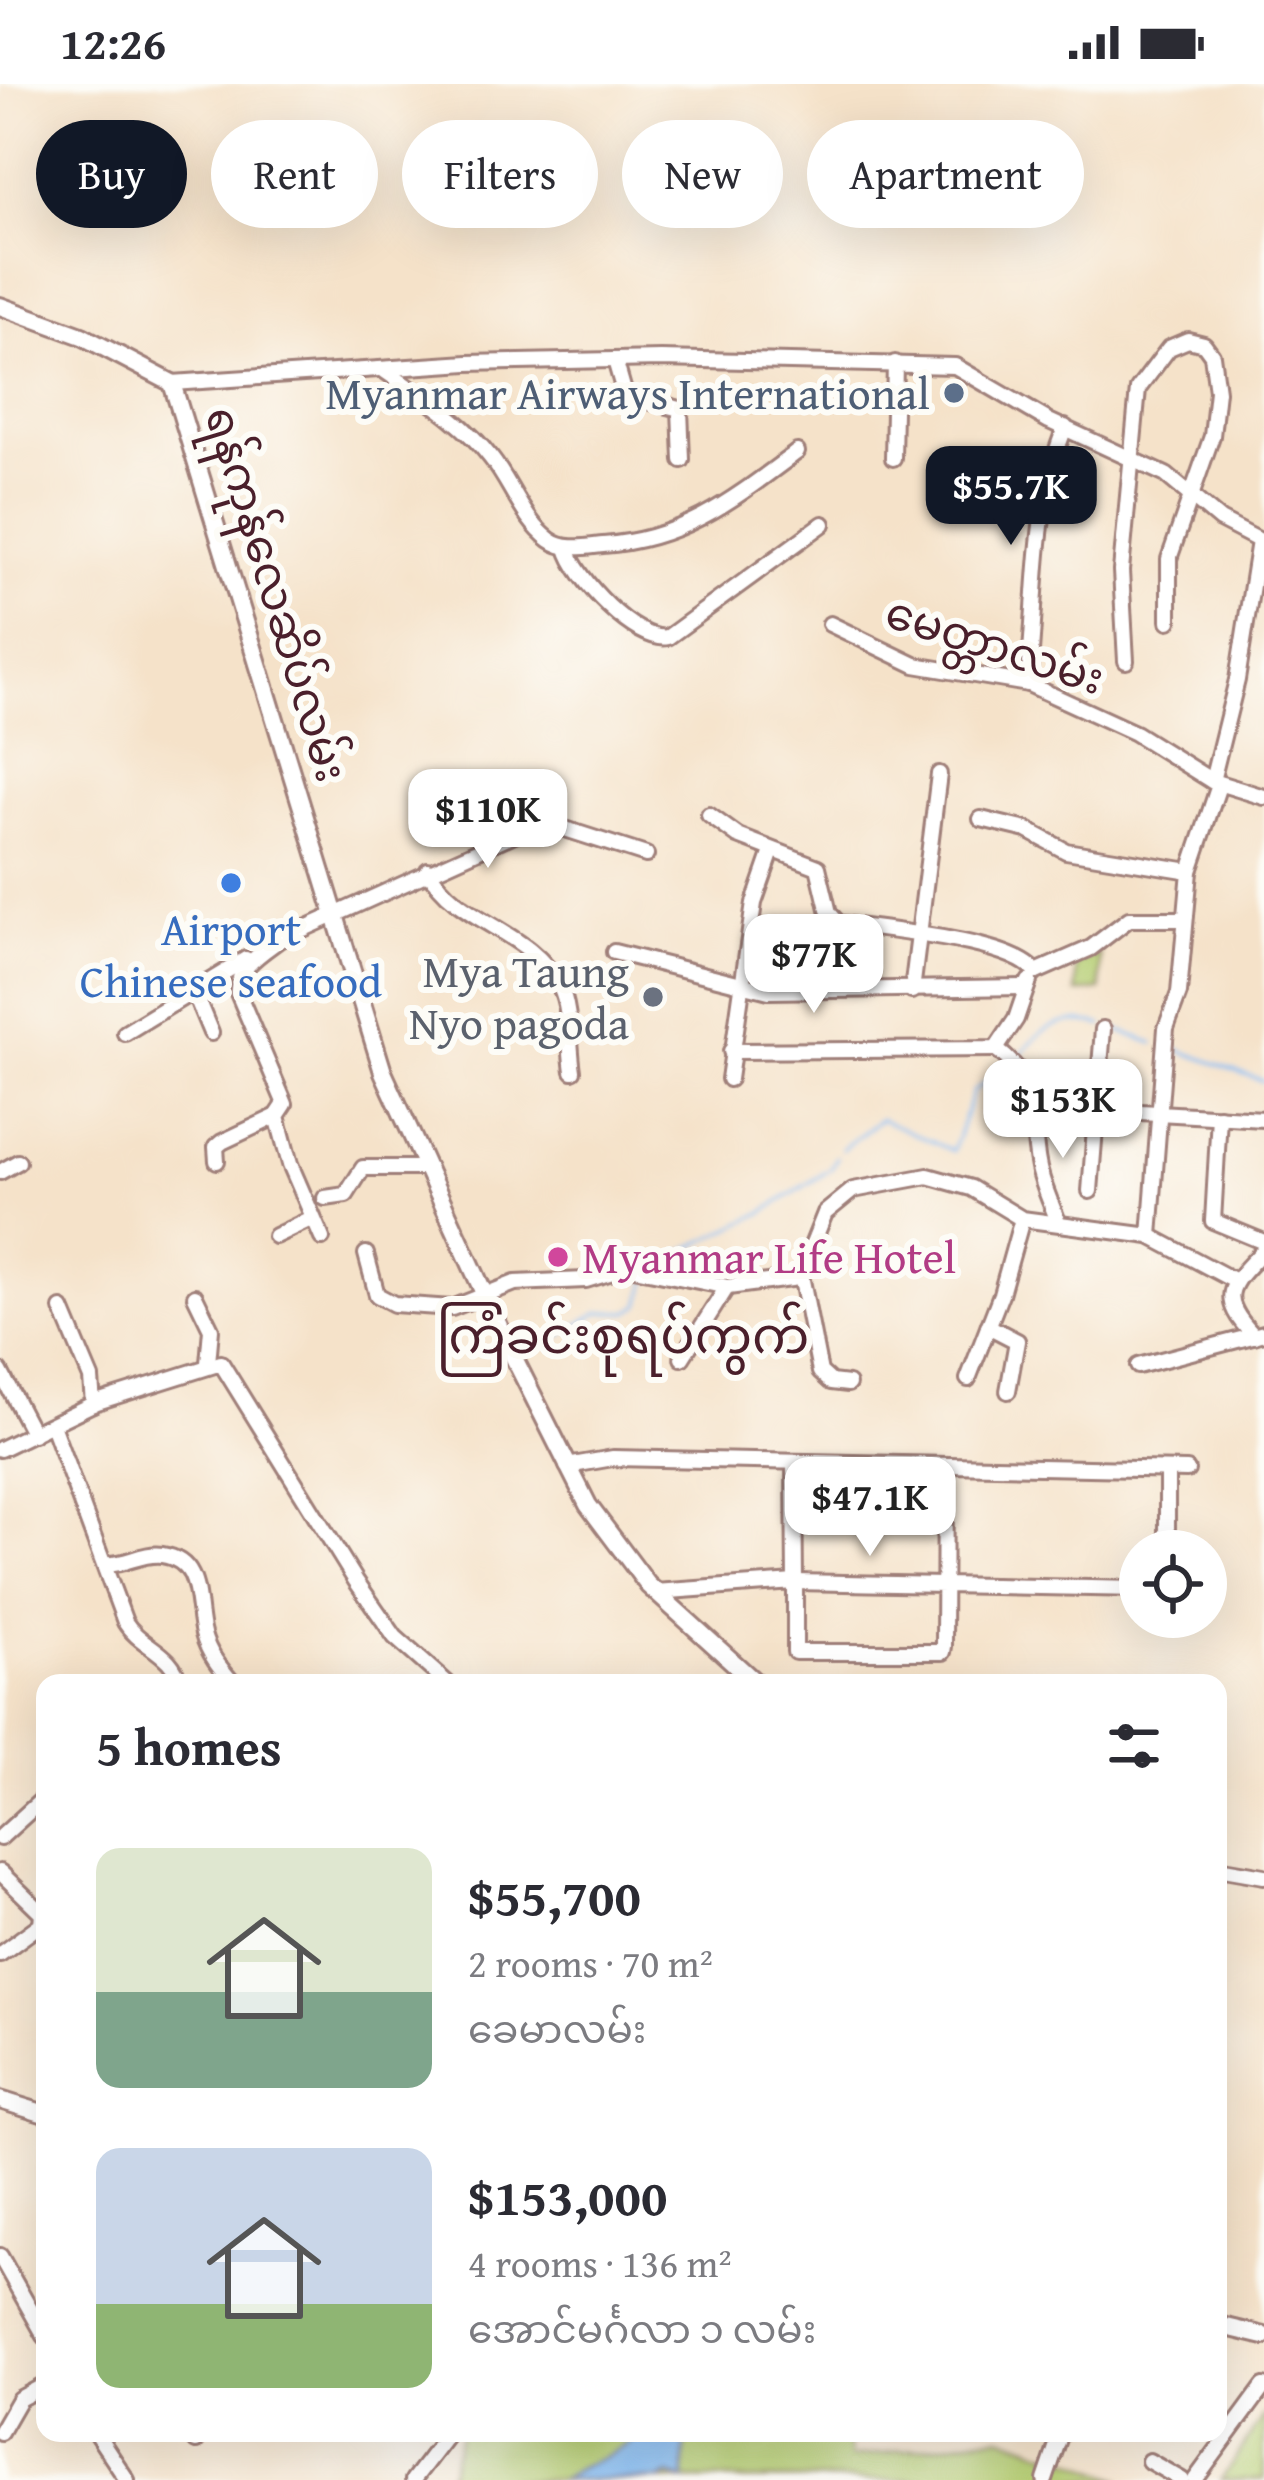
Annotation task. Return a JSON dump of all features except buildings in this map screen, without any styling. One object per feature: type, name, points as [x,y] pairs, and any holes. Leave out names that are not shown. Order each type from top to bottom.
[{"type":"main road","name":"ရန်ကုန်လေဆိပ်လမ်း","points":[[0,306],[103,346],[172,382],[383,1072],[567,1466],[614,1547],[655,1592],[746,1674]]},
{"type":"main road","points":[[0,2100],[36,2111]]},
{"type":"main road","points":[[1227,2327],[1264,2336]]},
{"type":"street","points":[[1126,661],[1121,572],[1138,389],[1169,348],[1188,340],[1204,344],[1212,355],[1217,391],[1212,436],[1169,559],[1169,621]]},
{"type":"street","points":[[172,382],[614,360],[895,363],[969,371],[1065,428],[1132,458],[1191,495],[1220,520],[1261,542],[1215,783],[1190,871],[1179,993],[1166,1028],[1150,1236]]},
{"type":"street","points":[[614,360],[625,395],[680,409],[682,460]]},
{"type":"street","points":[[893,458],[895,363]]},
{"type":"street","points":[[385,371],[428,400],[490,456],[530,521],[567,548],[572,562],[635,632],[668,637],[823,524]]},
{"type":"street","points":[[1028,684],[1034,560],[1052,462],[1065,428]]},
{"type":"street","points":[[567,548],[637,543],[672,534],[707,519],[797,452]]},
{"type":"street","name":"မေတ္တာလမ်း","points":[[830,624],[915,665],[1028,684],[1135,733],[1215,783],[1264,796]]},
{"type":"street","points":[[912,991],[939,774]]},
{"type":"street","points":[[709,815],[772,850],[818,867],[829,913],[838,923],[989,948],[1027,961],[1036,972]]},
{"type":"street","points":[[981,819],[1028,830],[1066,851],[1190,871]]},
{"type":"street","points":[[124,1034],[333,914],[428,870],[545,825],[646,855]]},
{"type":"street","points":[[729,1079],[754,903],[772,850]]},
{"type":"street","points":[[428,870],[459,909],[523,944],[561,988],[573,1071]]},
{"type":"street","points":[[997,1049],[1016,1019],[1024,987],[1036,972],[1091,948],[1130,920],[1185,919]]},
{"type":"street","points":[[217,1161],[222,1142],[277,1116],[285,1103],[237,980],[266,949]]},
{"type":"street","points":[[614,952],[770,991],[1024,987]]},
{"type":"street","points":[[194,992],[211,1034]]},
{"type":"street","points":[[1090,1190],[1103,1029]]},
{"type":"street","points":[[731,1051],[997,1049],[1019,1067],[1033,1088],[1039,1168],[1058,1222]]},
{"type":"street","points":[[1034,1106],[1264,1119]]},
{"type":"street","points":[[277,1116],[311,1219],[322,1238]]},
{"type":"street","points":[[1219,1116],[1214,1221],[1264,1246],[1235,1281],[1231,1307],[1259,1334]]},
{"type":"street","points":[[0,1172],[18,1162]]},
{"type":"street","points":[[325,1198],[346,1196],[363,1168],[428,1168]]},
{"type":"street","points":[[848,1384],[831,1382],[820,1372],[801,1275],[808,1245],[825,1213],[853,1190],[877,1182],[928,1175],[971,1188],[1022,1219],[1150,1236],[1235,1281]]},
{"type":"street","points":[[275,1236],[311,1219]]},
{"type":"street","points":[[968,1379],[1022,1219]]},
{"type":"street","points":[[366,1254],[376,1295],[394,1304],[452,1308],[515,1283],[586,1280],[628,1267],[727,1287],[801,1275]]},
{"type":"street","points":[[682,1358],[727,1287]]},
{"type":"street","points":[[195,1296],[211,1329],[208,1363]]},
{"type":"street","points":[[62,1309],[92,1378],[93,1404]]},
{"type":"street","points":[[988,1326],[1017,1341],[1008,1390]]},
{"type":"street","points":[[1138,1366],[1259,1334]]},
{"type":"street","points":[[0,1449],[93,1404],[208,1363],[221,1363],[231,1372],[356,1581],[395,1637],[437,1674]]},
{"type":"street","points":[[0,1371],[33,1434]]},
{"type":"street","points":[[52,1425],[129,1630],[172,1663],[176,1674]]},
{"type":"street","points":[[567,1466],[613,1458],[1187,1470]]},
{"type":"street","points":[[794,1462],[795,1652],[943,1652],[945,1465]]},
{"type":"street","points":[[1167,1470],[1167,1530]]},
{"type":"street","points":[[105,1564],[153,1554],[168,1556],[187,1570],[196,1583],[209,1651],[226,1674]]},
{"type":"street","points":[[655,1592],[795,1582],[1119,1589]]},
{"type":"street","points":[[0,1838],[36,1805]]},
{"type":"street","points":[[1227,1870],[1264,1876]]},
{"type":"street","points":[[0,1872],[36,1905]]},
{"type":"street","points":[[0,1954],[36,1928]]},
{"type":"street","points":[[0,2256],[36,2320]]},
{"type":"street","points":[[1227,2429],[1264,2375]]},
{"type":"street","points":[[1227,2438],[1264,2386]]},
{"type":"street","points":[[0,2432],[19,2399],[36,2390]]},
{"type":"street","points":[[102,2442],[127,2480]]},
{"type":"street","points":[[417,2479],[443,2442]]},
{"type":"street","points":[[1045,2480],[1058,2442]]},
{"type":"street","points":[[1208,2465],[1218,2442]]},
{"type":"street","points":[[1195,2480],[1224,2442]]},
{"type":"street","points":[[1149,2461],[1182,2480]]},
{"type":"green space","points":[[1100,954],[1101,990],[1077,993],[1076,965]]},
{"type":"green space","points":[[1264,2415],[1264,2480],[1221,2480]]},
{"type":"green space","points":[[458,2442],[848,2442],[851,2458],[956,2442],[1021,2442],[1122,2480],[440,2480],[449,2473]]},
{"type":"water","points":[[629,2442],[685,2442],[685,2480],[669,2475],[660,2480],[561,2480],[581,2468]]},
{"type":"waterway","points":[[1017,1059],[1053,1026],[1102,1025]]},
{"type":"waterway","points":[[1111,1028],[1154,1043]]},
{"type":"waterway","points":[[1176,1049],[1264,1081]]},
{"type":"waterway","points":[[842,1149],[881,1119],[953,1151],[973,1091],[1005,1069]]},
{"type":"waterway","points":[[654,1265],[762,1213],[831,1169],[837,1157]]},
{"type":"waterway","points":[[538,1349],[599,1312],[629,1312],[640,1305],[648,1279]]},
{"type":"place","name":"Myanmar Airways International","points":[[954,393]]},
{"type":"place","name":"Airport Chinese seafood","points":[[231,883]]},
{"type":"place","name":"Mya Taung Nyo pagoda","points":[[653,997]]},
{"type":"place","name":"Myanmar Life Hotel","points":[[558,1257]]},
{"type":"district","name":"ကြံခင်းစုရပ်ကွက်","points":[[623,1335]]}]
